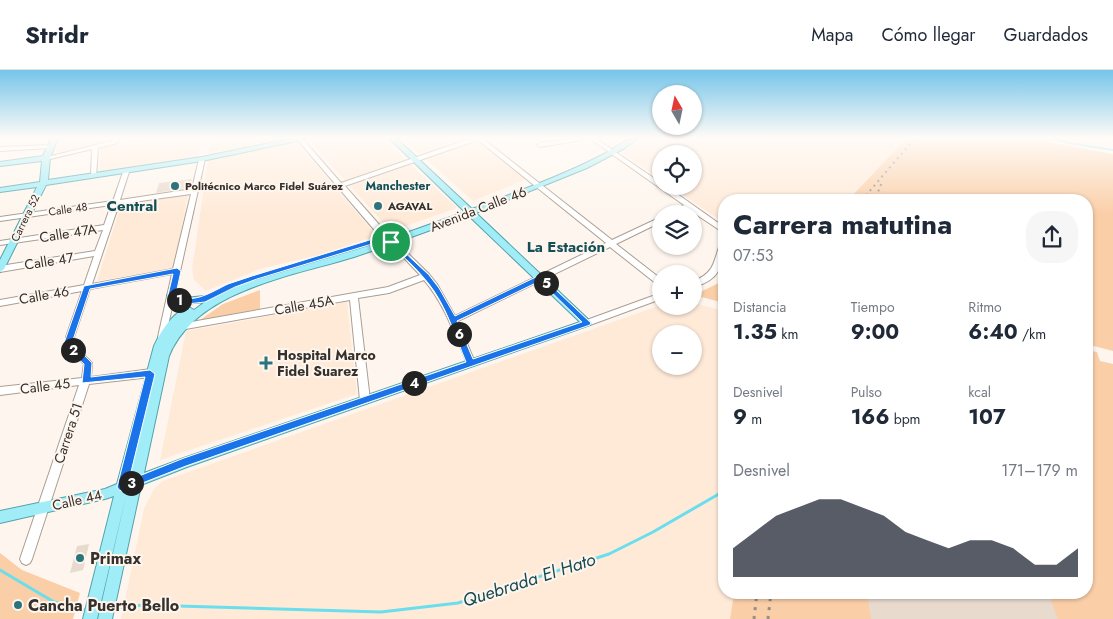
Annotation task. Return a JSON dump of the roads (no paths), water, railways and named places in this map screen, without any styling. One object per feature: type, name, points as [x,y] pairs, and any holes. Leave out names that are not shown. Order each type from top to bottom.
[{"type":"main road","name":"Carrera 52","points":[[0,269],[45,177],[46,164]]},
{"type":"main road","points":[[0,190],[175,164]]},
{"type":"main road","points":[[420,164],[588,323]]},
{"type":"main road","name":"Avenida Calle 46","points":[[105,619],[164,356],[170,341],[180,327],[202,308],[242,288],[471,210],[588,164]]},
{"type":"main road","name":"Avenida Calle 46","points":[[162,337],[178,319],[205,299],[244,281],[389,239]]},
{"type":"main road","points":[[172,295],[182,301],[205,299]]},
{"type":"main road","name":"Calle 44","points":[[0,517],[96,496],[184,463],[588,323]]},
{"type":"main road","points":[[90,619],[150,374],[162,337]]},
{"type":"street","points":[[94,164],[94,176]]},
{"type":"street","points":[[162,337],[201,164]]},
{"type":"street","points":[[322,164],[389,239],[426,276],[440,294],[471,363]]},
{"type":"street","points":[[340,185],[402,164]]},
{"type":"street","points":[[511,164],[652,276]]},
{"type":"street","points":[[630,164],[652,179]]},
{"type":"street","name":"Carrera 51","points":[[26,559],[88,373],[88,363],[68,343],[126,172]]},
{"type":"street","name":"Calle 48","points":[[0,219],[195,191]]},
{"type":"street","points":[[673,195],[687,205]]},
{"type":"street","points":[[702,216],[718,227]]},
{"type":"street","points":[[453,320],[652,223]]},
{"type":"street","name":"Calle 47A","points":[[0,243],[107,227]]},
{"type":"street","name":"Calle 47","points":[[0,269],[98,254]]},
{"type":"street","points":[[702,281],[713,275],[718,261]]},
{"type":"street","name":"Calle 46","points":[[0,303],[177,271]]},
{"type":"street","name":"Calle 45A","points":[[180,327],[398,288],[426,276]]},
{"type":"street","points":[[354,296],[365,400]]},
{"type":"street","name":"Calle 44","points":[[588,323],[652,299]]},
{"type":"street","name":"Calle 45","points":[[0,391],[150,374]]},
{"type":"waterway","name":"Quebrada El Hato","points":[[111,609],[143,605],[381,612],[458,603],[609,554],[653,532],[718,494]]},
{"type":"waterway","name":"Quebrada El Hato","points":[[0,570],[54,602],[88,611]]},
{"type":"railway","points":[[867,194],[893,164]]},
{"type":"railway","points":[[877,194],[882,182]]},
{"type":"railway","points":[[754,619],[756,599]]},
{"type":"railway","points":[[768,619],[770,599]]},
{"type":"place","name":"Politécnico Marco Fidel Suárez","points":[[175,186]]},
{"type":"place","name":"AGAVAL","points":[[378,206]]},
{"type":"place","name":"Hospital Marco Fidel Suarez","points":[[266,363]]},
{"type":"place","name":"Primax","points":[[80,558]]},
{"type":"place","name":"Cancha Puerto Bello","points":[[18,605]]},
{"type":"district","name":"Manchester","points":[[398,186]]},
{"type":"district","name":"Central","points":[[132,206]]},
{"type":"district","name":"La Estación","points":[[566,247]]}]
